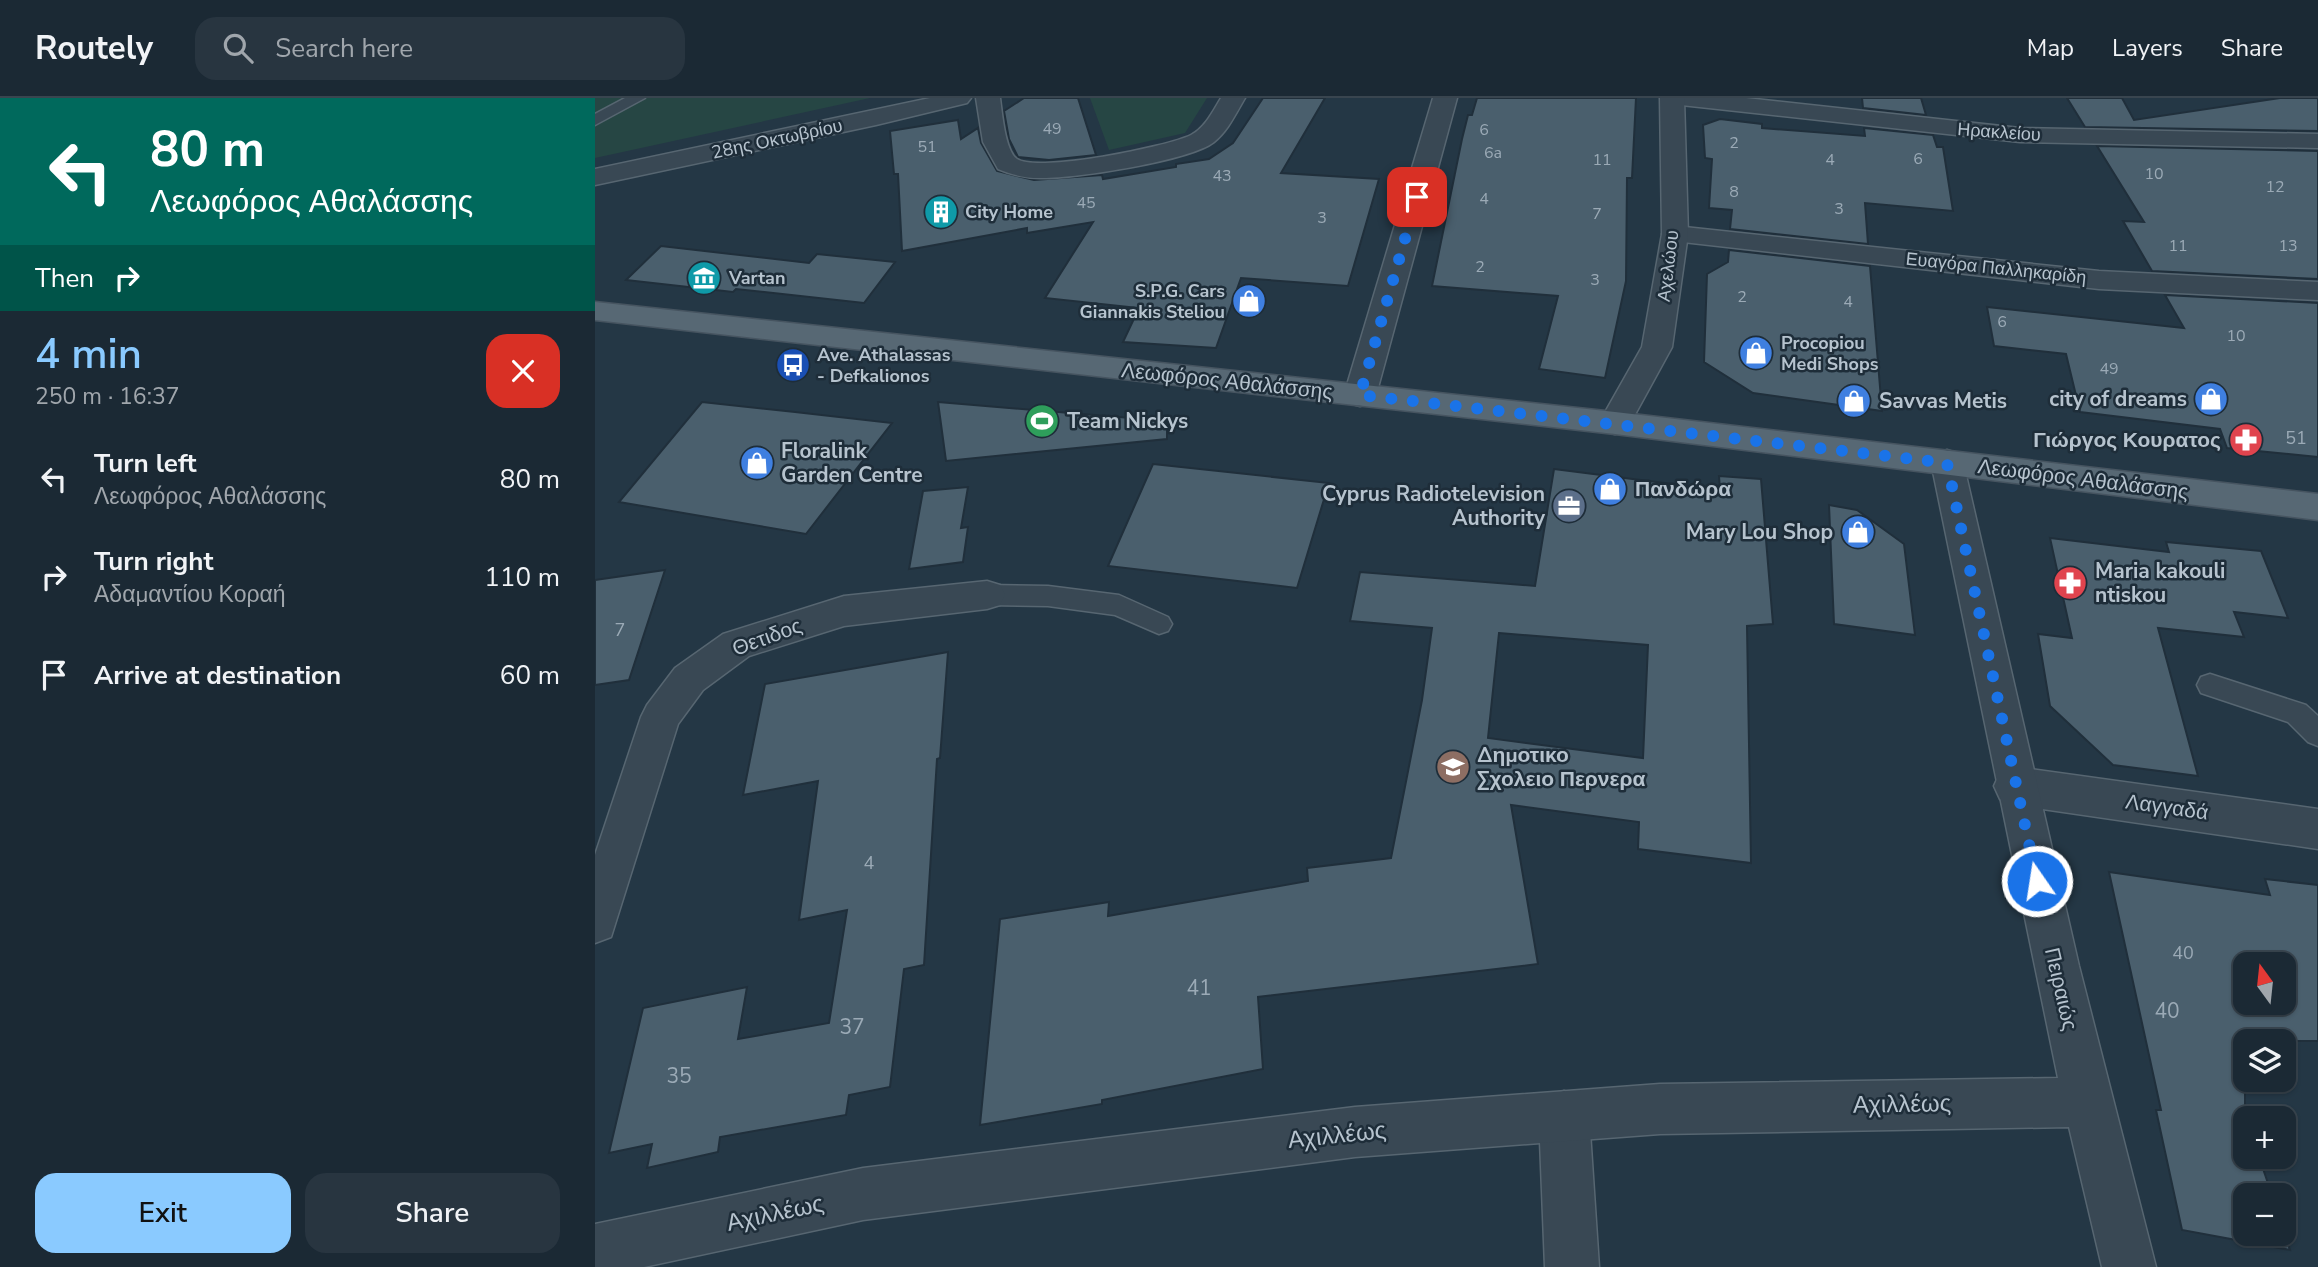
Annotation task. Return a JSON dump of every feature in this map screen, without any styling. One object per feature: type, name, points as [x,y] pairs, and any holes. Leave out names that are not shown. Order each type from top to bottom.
[{"type":"main road","name":"Λεωφόρος Αθαλάσσης","points":[[595,311],[1615,423],[2318,507]]},
{"type":"street","name":"28ης Οκτωβρίου","points":[[595,177],[959,98]]},
{"type":"street","points":[[988,98],[999,152],[1008,166],[1029,172],[1076,167],[1180,147],[1203,138],[1233,98]]},
{"type":"street","points":[[1360,395],[1445,98]]},
{"type":"street","name":"Αχελώου","points":[[1615,423],[1657,347],[1675,234],[1672,98]]},
{"type":"street","name":"Ηρακλείου","points":[[1681,98],[2020,135],[2318,141]]},
{"type":"street","name":"Ευαγόρα Παλληκαρίδη","points":[[1675,234],[2099,280],[2318,291]]},
{"type":"street","name":"Πειραιώς","points":[[1947,463],[2015,786],[2087,1102],[2129,1267]]},
{"type":"street","name":"Θετιδος","points":[[595,922],[661,717],[689,678],[736,645],[844,611],[987,595]]},
{"type":"street","name":"Λαγγαδά","points":[[2015,786],[2318,829]]},
{"type":"street","name":"Αχιλλέως","points":[[595,1251],[863,1195],[1355,1132],[1660,1110],[1805,1105],[2087,1102]]},
{"type":"street","points":[[1564,1116],[1572,1267]]},
{"type":"lane","points":[[595,120],[637,98]]},
{"type":"lane","points":[[987,595],[1048,596],[1119,605],[1159,624]]},
{"type":"lane","points":[[2210,685],[2297,713],[2318,734]]},
{"type":"green space","points":[[595,98],[870,98],[595,158]]},
{"type":"green space","points":[[1090,98],[1207,98],[1185,133],[1109,150]]},
{"type":"building","points":[[1024,98],[1078,98],[1096,155],[1049,160],[1018,157],[1009,139],[1004,111]]},
{"type":"building","points":[[1263,98],[1325,98],[1281,173],[1379,179],[1348,286],[1241,278],[1216,348],[1123,342],[1139,308],[1045,298],[1093,222],[1027,233],[1027,228],[902,251],[898,174],[894,174],[890,131],[958,120],[961,139],[978,128],[981,143],[997,171],[1034,180],[1102,175],[1103,179],[1209,159],[1233,143]]},
{"type":"building","points":[[1477,98],[1636,98],[1632,178],[1627,178],[1626,281],[1605,378],[1539,369],[1558,296],[1432,286],[1462,139],[1468,115],[1472,115]]},
{"type":"building","points":[[1862,98],[1921,98],[1926,115],[1863,108]]},
{"type":"building","points":[[2067,98],[2122,98],[2134,120],[2280,98],[2318,98],[2318,131],[2085,127]]},
{"type":"building","points":[[1720,119],[1762,124],[1762,128],[1865,136],[1864,128],[1933,135],[1937,147],[1943,147],[1953,211],[1865,203],[1868,244],[1730,229],[1732,210],[1709,208],[1712,159],[1705,158],[1703,125]]},
{"type":"building","points":[[2097,146],[2318,151],[2318,279],[2152,271],[2123,221],[2144,222]]},
{"type":"building","points":[[661,246],[809,263],[817,254],[895,262],[864,303],[626,280]]},
{"type":"building","points":[[1729,250],[1870,266],[1882,411],[1753,393],[1704,362],[1707,274],[1728,262]]},
{"type":"building","points":[[2165,295],[2318,303],[2318,457],[2227,448],[2220,429],[2080,412],[2066,354],[1994,346],[1987,307],[2184,328]]},
{"type":"building","name":"Floralink Garden Centre","points":[[702,402],[892,423],[806,534],[619,502]]},
{"type":"building","points":[[938,402],[1167,421],[1167,439],[946,461]]},
{"type":"building","points":[[1153,464],[1329,483],[1297,588],[1108,566]]},
{"type":"building","points":[[1554,469],[1720,490],[1719,476],[1761,479],[1773,624],[1747,626],[1751,863],[1638,849],[1639,822],[1511,805],[1538,964],[1258,997],[1263,1069],[1102,1100],[1102,1104],[980,1125],[1000,919],[1109,902],[1108,916],[1308,881],[1307,868],[1391,858],[1422,700],[1432,628],[1350,621],[1360,572],[1535,586]],"holes":[[[1499,633],[1648,645],[1643,758],[1488,738]]]},
{"type":"building","points":[[968,487],[961,528],[968,527],[963,562],[909,569],[923,491]]},
{"type":"building","points":[[1829,505],[1857,510],[1904,544],[1915,635],[1834,624]]},
{"type":"building","points":[[2050,538],[2169,552],[2166,542],[2261,551],[2288,618],[2234,612],[2244,637],[2158,628],[2198,776],[2113,765],[2050,706],[2038,634],[2072,638]]},
{"type":"building","points":[[665,570],[629,680],[595,685],[595,580]]},
{"type":"building","points":[[948,652],[940,758],[937,759],[924,965],[904,969],[890,1087],[849,1095],[846,1115],[720,1137],[718,1152],[647,1168],[652,1144],[609,1153],[643,1008],[747,987],[738,1039],[829,1023],[847,910],[799,920],[818,781],[743,795],[765,684]]},
{"type":"building","points":[[2109,872],[2270,895],[2265,879],[2318,885],[2318,1041],[2296,1041],[2296,1029],[2233,1029],[2233,1092],[2245,1092],[2245,1106],[2233,1106],[2233,1169],[2263,1169],[2268,1183],[2233,1183],[2233,1239],[2182,1230],[2156,1110],[2161,1110]]},
{"type":"building","points":[[2268,1246],[2289,1246],[2290,1250]]},
{"type":"place","name":"City Home","points":[[941,212]]},
{"type":"place","name":"Vartan","points":[[704,278]]},
{"type":"place","name":"S.P.G. Cars Giannakis Steliou","points":[[1249,301]]},
{"type":"place","name":"Procopiou Medi Shops","points":[[1756,353]]},
{"type":"place","name":"Ave. Athalassas - Defkalionos","points":[[793,365]]},
{"type":"place","name":"city of dreams","points":[[2211,399]]},
{"type":"place","name":"Savvas Metis","points":[[1854,401]]},
{"type":"place","name":"Team Nickys","points":[[1042,421]]},
{"type":"place","name":"Γιώργος Κουρατος","points":[[2246,440]]},
{"type":"place","name":"Floralink Garden Centre","points":[[757,463]]},
{"type":"place","name":"Πανδώρα","points":[[1610,489]]},
{"type":"place","name":"Cyprus Radiotelevision Authority","points":[[1569,506]]},
{"type":"place","name":"Mary Lou Shop","points":[[1858,532]]},
{"type":"place","name":"Maria kakouli ntiskou","points":[[2070,583]]},
{"type":"place","name":"Δημοτικο Σχολειο Περνερα","points":[[1453,767]]},
{"type":"route","points":[[1417,197],[1360,395],[1947,463],[2037,881]]}]
